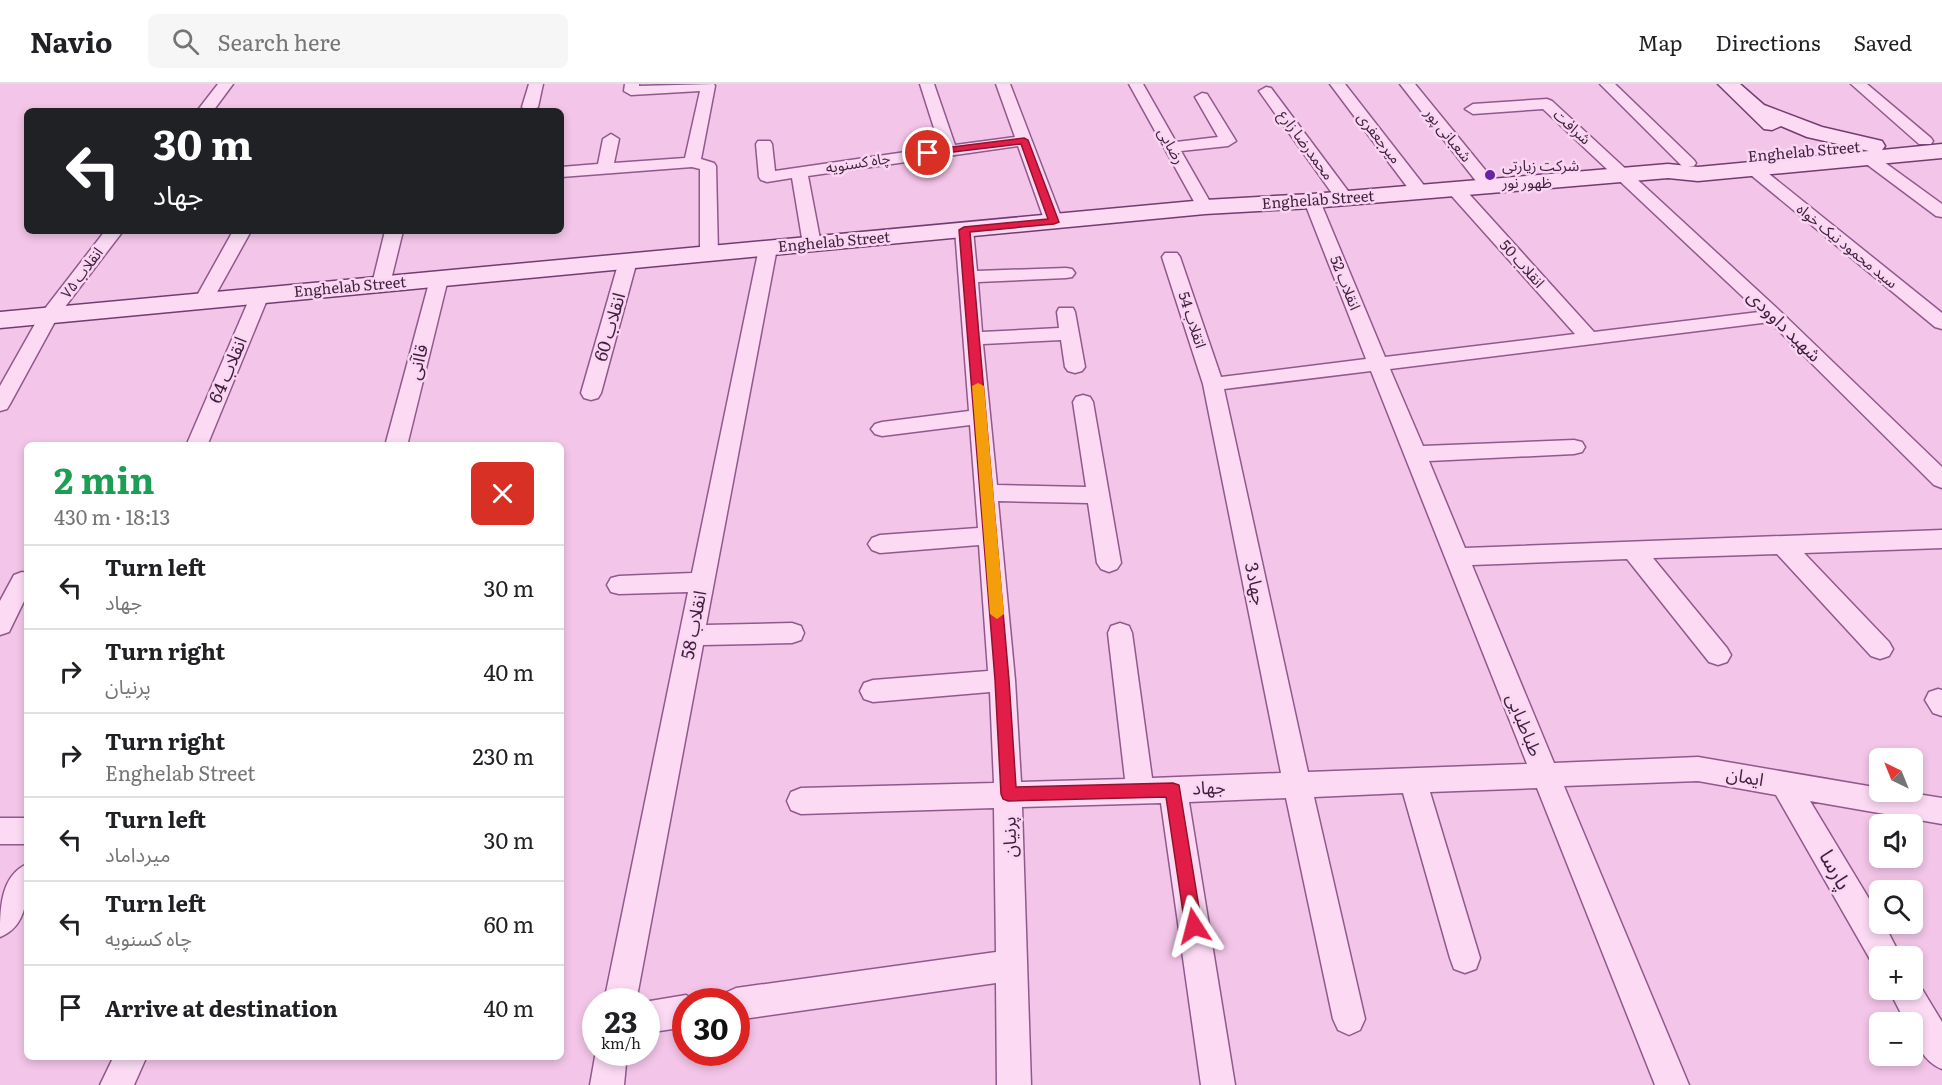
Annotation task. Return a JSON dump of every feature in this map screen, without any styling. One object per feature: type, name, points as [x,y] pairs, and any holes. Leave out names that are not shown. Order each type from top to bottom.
[{"type":"main road","points":[[1728,84],[1809,157]]},
{"type":"main road","points":[[1756,110],[1871,151]]},
{"type":"main road","points":[[1753,153],[1765,129],[1756,110]]},
{"type":"main road","name":"Enghelab Street","points":[[0,320],[1205,207],[1345,199],[1625,175],[1678,167],[1698,174],[1753,153],[1809,157],[1936,144]]},
{"type":"street","points":[[207,108],[226,84]]},
{"type":"street","points":[[530,107],[536,84]]},
{"type":"street","points":[[632,84],[631,91],[708,86],[692,162]]},
{"type":"street","points":[[927,84],[949,150]]},
{"type":"street","points":[[1003,84],[1054,222]]},
{"type":"street","name":"رضایی","points":[[1136,84],[1205,207]]},
{"type":"street","name":"میرجعفری","points":[[1337,84],[1420,192]]},
{"type":"street","name":"شعبانی پور","points":[[1407,84],[1489,186]]},
{"type":"street","points":[[1607,84],[1678,167]]},
{"type":"street","points":[[1857,84],[1936,144]]},
{"type":"street","name":"محمدرضا زارع","points":[[1266,91],[1345,199]]},
{"type":"street","points":[[1171,147],[1228,141],[1202,97]]},
{"type":"street","name":"شرافت","points":[[1473,109],[1547,104],[1625,175]]},
{"type":"street","points":[[605,168],[611,138]]},
{"type":"street","name":"چاه کسنویه","points":[[812,244],[799,172],[1024,140]]},
{"type":"street","points":[[764,144],[767,177],[799,172]]},
{"type":"street","points":[[1871,151],[1942,212]]},
{"type":"street","name":"سید محمود نیک خواه","points":[[1753,153],[1942,323]]},
{"type":"street","points":[[564,172],[692,162],[708,166],[709,254]]},
{"type":"street","name":"شهید داوودی","points":[[1625,175],[1938,472]]},
{"type":"street","name":"انقلاب 50","points":[[1455,189],[1589,338]]},
{"type":"street","name":"انقلاب 52","points":[[1312,201],[1377,364]]},
{"type":"street","name":"پرنیان","points":[[964,230],[1002,680],[1008,794],[1014,1085]]},
{"type":"street","name":"انقلاب ۷۵","points":[[0,404],[50,315],[112,234]]},
{"type":"street","points":[[203,301],[240,234]]},
{"type":"street","points":[[381,284],[393,234]]},
{"type":"street","name":"انقلاب 58","points":[[623,988],[768,248]]},
{"type":"street","name":"اتقلاب 54","points":[[1171,256],[1213,384]]},
{"type":"street","name":"انقلاب 60","points":[[591,393],[628,261]]},
{"type":"street","points":[[969,277],[1066,273]]},
{"type":"street","name":"قاآنی","points":[[397,442],[439,279]]},
{"type":"street","name":"انقلاب 64","points":[[198,442],[260,296]]},
{"type":"street","points":[[1066,312],[1075,367]]},
{"type":"street","points":[[1213,384],[1774,316]]},
{"type":"street","points":[[974,338],[1070,334]]},
{"type":"street","name":"طباطبایی","points":[[1377,364],[1671,1085]]},
{"type":"street","name":"جهاد3","points":[[1213,384],[1297,785],[1349,1019]]},
{"type":"street","points":[[1083,402],[1109,563]]},
{"type":"street","points":[[882,429],[981,417]]},
{"type":"street","points":[[1414,454],[1574,447]]},
{"type":"street","points":[[986,493],[1098,495]]},
{"type":"street","points":[[880,544],[990,536]]},
{"type":"street","points":[[1456,557],[1942,539]]},
{"type":"street","points":[[1783,545],[1880,649]]},
{"type":"street","points":[[1634,550],[1718,656]]},
{"type":"street","points":[[0,624],[16,581]]},
{"type":"street","points":[[619,585],[703,582]]},
{"type":"street","points":[[692,636],[792,633]]},
{"type":"street","points":[[1120,633],[1140,791]]},
{"type":"street","points":[[873,691],[1002,680]]},
{"type":"street","name":"ایمان","points":[[1545,776],[1698,769],[1942,811]]},
{"type":"street","name":"جهاد","points":[[801,801],[1545,776]]},
{"type":"street","points":[[1413,781],[1464,958]]},
{"type":"street","name":"پارسا","points":[[1785,784],[1880,946]]},
{"type":"street","points":[[1173,790],[1218,1085]]},
{"type":"street","points":[[0,831],[24,831]]},
{"type":"street","points":[[0,922],[24,883]]},
{"type":"street","points":[[750,1002],[1013,965]]},
{"type":"street","points":[[1911,1000],[1942,1053]]},
{"type":"street","points":[[117,1085],[129,1060]]},
{"type":"street","points":[[607,1085],[609,1066]]},
{"type":"slow traffic","points":[[978,386],[997,614]]},
{"type":"place","name":"شرکت زیارتی ظهور نور","points":[[1490,175]]},
{"type":"route","points":[[928,153],[1024,140],[1054,222],[964,230],[1002,680],[1008,794],[1173,790],[1194,926]]}]
